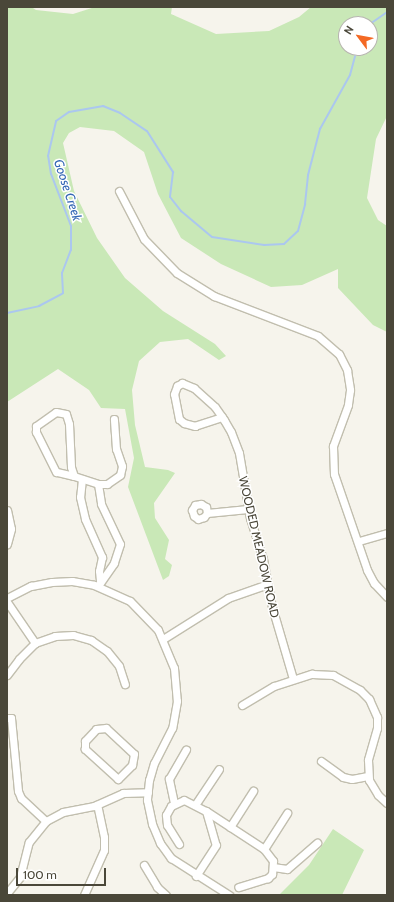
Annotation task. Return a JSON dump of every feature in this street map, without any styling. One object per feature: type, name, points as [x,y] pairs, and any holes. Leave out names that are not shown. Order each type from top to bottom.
[{"type":"street","points":[[119,191],[144,239],[177,273],[214,296],[318,336],[339,354],[347,370],[350,390],[348,406],[336,433],[333,461],[338,485],[359,541],[370,577],[387,598]]},
{"type":"street","name":"WOODED MEADOW ROAD","points":[[222,417],[195,426],[184,423],[179,419],[174,394],[177,386],[182,383],[194,388],[215,407],[222,417],[239,452],[248,509],[293,679]]},
{"type":"street","points":[[74,476],[70,467],[68,417],[60,411],[56,412],[36,426],[36,432],[56,472],[98,484],[107,484],[121,471],[116,449],[114,419]]},
{"type":"street","points":[[82,479],[80,497],[85,519],[102,557],[99,584]]},
{"type":"street","points":[[98,484],[101,504],[120,544],[115,560],[99,584]]},
{"type":"street","points":[[207,513],[248,509]]},
{"type":"street","points":[[7,510],[10,529],[7,544]]},
{"type":"street","points":[[359,541],[387,533]]},
{"type":"street","points":[[102,557],[110,557],[115,560]]},
{"type":"street","points":[[7,598],[31,586],[52,582],[72,581],[99,584],[133,604],[158,630],[174,668],[177,701],[172,728],[154,763],[148,792],[149,813],[160,843],[172,858],[196,876],[229,895]]},
{"type":"street","points":[[163,639],[228,598],[268,584]]},
{"type":"street","points":[[7,602],[35,643]]},
{"type":"street","points":[[7,675],[19,659],[35,643],[63,635],[91,640],[113,657],[125,684]]},
{"type":"street","points":[[242,705],[274,686],[312,674],[333,675],[360,690],[369,699],[376,710],[378,722],[368,760],[368,776],[378,795],[387,803]]},
{"type":"street","points":[[7,718],[12,718],[18,791],[21,798],[46,821]]},
{"type":"street","points":[[118,779],[132,765],[134,754],[106,728],[96,729],[85,741],[85,749],[118,779],[123,793]]},
{"type":"street","points":[[174,803],[169,779],[186,750]]},
{"type":"street","points":[[321,761],[343,777],[352,779],[368,776]]},
{"type":"street","points":[[195,805],[219,768]]},
{"type":"street","points":[[230,827],[253,791]]},
{"type":"street","points":[[11,893],[20,877],[29,842],[46,821],[63,812],[97,805],[123,793],[148,792]]},
{"type":"street","points":[[180,844],[167,825],[166,818],[168,810],[174,803],[184,800],[206,811],[264,849],[273,861],[273,868],[268,878],[238,887]]},
{"type":"street","points":[[84,895],[104,850],[104,837],[97,805]]},
{"type":"street","points":[[196,876],[216,845],[206,811]]},
{"type":"street","points":[[264,849],[287,813]]},
{"type":"street","points":[[273,868],[287,869],[317,843]]},
{"type":"street","points":[[144,865],[157,887],[166,895]]},
{"type":"green space","points":[[7,7],[31,7],[36,10],[73,14],[95,7],[172,7],[171,14],[216,34],[269,31],[299,17],[311,7],[387,7],[387,116],[376,139],[367,198],[378,220],[387,226],[387,332],[373,325],[338,288],[338,269],[302,285],[271,287],[221,264],[181,238],[158,194],[144,152],[114,131],[80,127],[69,133],[63,143],[74,191],[97,238],[125,278],[163,311],[215,344],[226,356],[219,360],[188,339],[160,342],[139,361],[132,390],[135,425],[145,467],[168,470],[175,473],[154,503],[155,518],[169,540],[165,559],[172,565],[169,576],[163,580],[128,487],[134,458],[125,409],[101,408],[89,390],[58,369],[7,402]]},
{"type":"green space","points":[[333,829],[364,850],[342,895],[279,895],[309,865]]},
{"type":"waterway","name":"Goose Creek","points":[[378,18],[387,12]]},
{"type":"waterway","name":"Goose Creek","points":[[7,313],[39,306],[63,293],[62,273],[71,250],[71,226],[51,174],[48,156],[56,121],[69,112],[103,106],[120,113],[147,131],[173,172],[170,197],[181,211],[212,237],[264,245],[284,244],[298,231],[305,204],[308,175],[320,129],[350,75],[355,56]]}]
